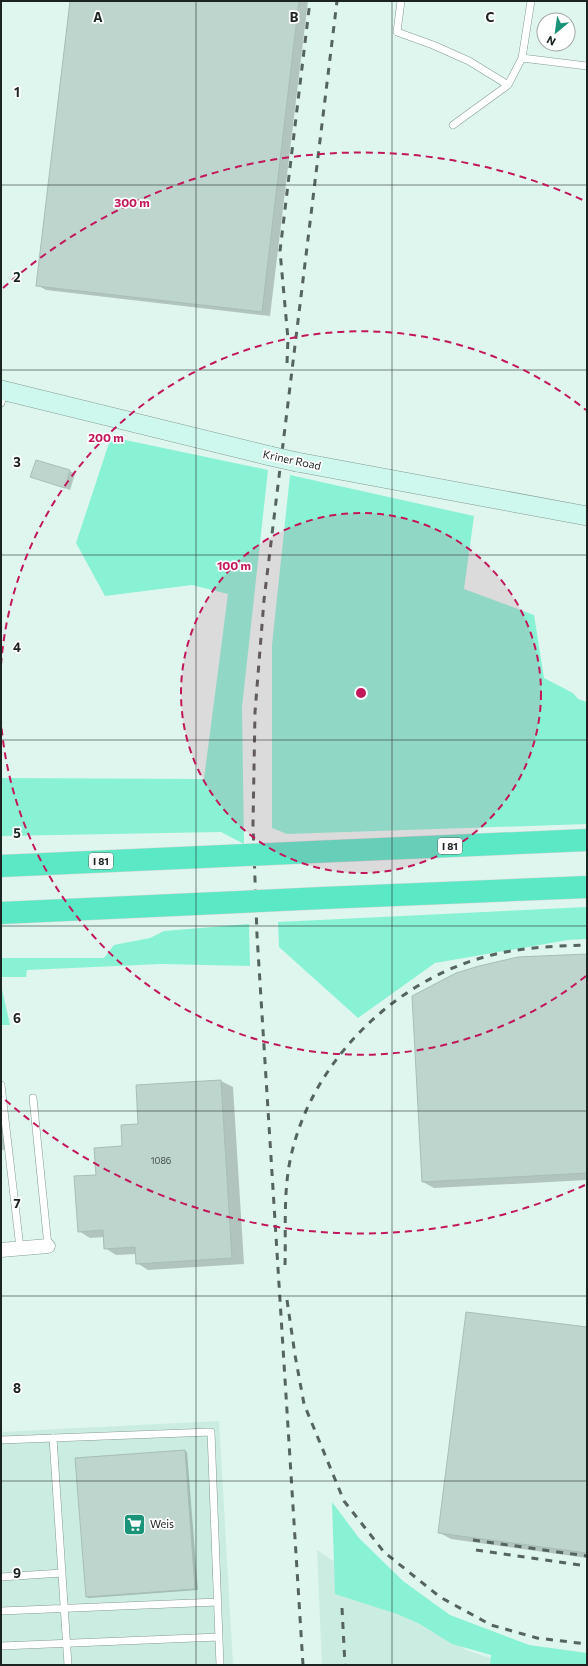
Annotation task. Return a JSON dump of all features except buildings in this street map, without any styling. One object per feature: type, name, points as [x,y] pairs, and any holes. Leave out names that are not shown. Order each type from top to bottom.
[{"type":"highway","name":"I 81","points":[[1,866],[587,840]]},
{"type":"highway","points":[[1,913],[587,887]]},
{"type":"street","name":"Kriner Road","points":[[2,395],[297,462],[587,516]]},
{"type":"street","points":[[1,1250],[48,1246]]},
{"type":"lane","points":[[401,1],[397,32],[433,44],[469,62],[508,85]]},
{"type":"lane","points":[[453,125],[508,85],[522,58],[531,1]]},
{"type":"lane","points":[[522,58],[587,66]]},
{"type":"lane","points":[[1,1085],[20,1248]]},
{"type":"lane","points":[[33,1098],[48,1246]]},
{"type":"lane","points":[[1,1440],[211,1432],[220,1665]]},
{"type":"lane","points":[[53,1438],[68,1665]]},
{"type":"lane","points":[[1,1577],[62,1573]]},
{"type":"lane","points":[[1,1611],[218,1602]]},
{"type":"lane","points":[[1,1646],[219,1636]]},
{"type":"shaded area","points":[[219,1421],[233,1665],[1,1665],[1,1432]]},
{"type":"shaded area","points":[[317,1550],[466,1650],[512,1665],[322,1665]]},
{"type":"green space","points":[[111,437],[268,470],[242,707],[244,844],[221,832],[1,836],[1,778],[204,779],[228,594],[192,585],[105,596],[76,543]]},
{"type":"green space","points":[[290,475],[474,516],[464,589],[534,615],[544,678],[573,693],[578,699],[587,702],[587,824],[287,834],[272,828],[272,645]]},
{"type":"green space","points":[[587,907],[587,939],[568,940],[435,963],[358,1018],[279,947],[278,922]]},
{"type":"green space","points":[[249,924],[250,966],[161,964],[27,970],[26,977],[1,977],[1,958],[104,958],[114,945],[150,938],[164,931]]},
{"type":"green space","points":[[1,985],[10,1025],[1,1025]]},
{"type":"green space","points":[[332,1502],[359,1538],[403,1581],[450,1615],[529,1645],[587,1653],[587,1665],[490,1665],[491,1655],[452,1644],[420,1624],[397,1614],[335,1594]]},
{"type":"railway","points":[[287,363],[288,339],[280,251],[310,1]]},
{"type":"railway","points":[[303,1665],[257,935],[253,824],[255,712],[264,600],[337,1]]},
{"type":"railway","points":[[285,1265],[285,1210],[288,1169],[302,1120],[319,1086],[340,1055],[365,1026],[394,1002],[426,981],[460,965],[496,954],[530,948],[587,945]]},
{"type":"railway","points":[[287,1300],[304,1404],[344,1501],[384,1552],[440,1597],[491,1625],[537,1638],[587,1644]]},
{"type":"railway","points":[[473,1540],[587,1556]]},
{"type":"railway","points":[[476,1550],[587,1566]]},
{"type":"railway","points":[[342,1608],[345,1665]]},
{"type":"place","name":"Weis","points":[[135,1524]]}]
